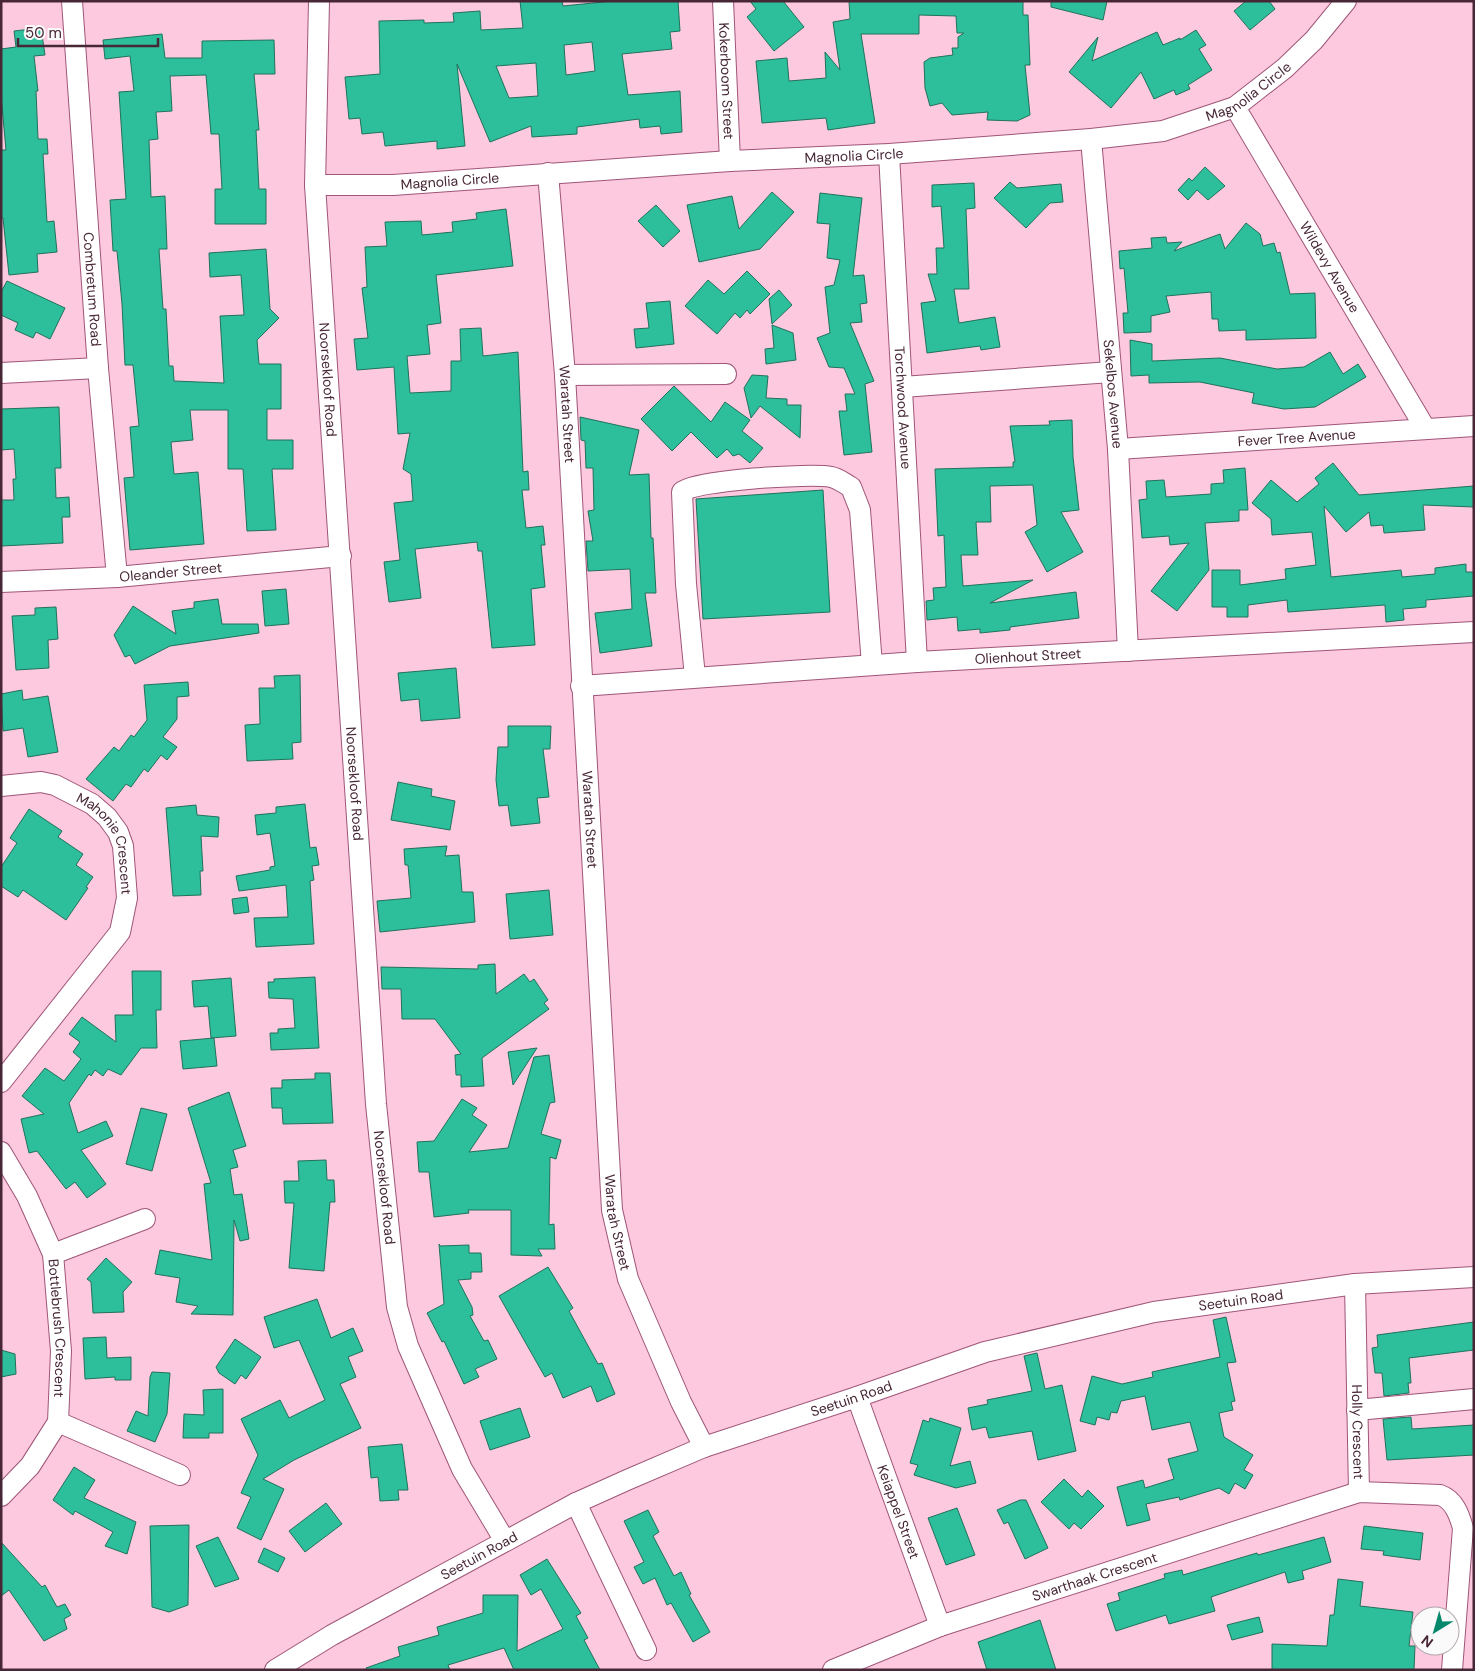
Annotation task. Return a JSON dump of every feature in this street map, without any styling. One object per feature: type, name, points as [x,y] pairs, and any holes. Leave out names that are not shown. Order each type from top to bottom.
[{"type":"street","name":"Combretum Road","points":[[72,1],[98,368],[117,577]]},
{"type":"street","name":"Noorsekloof Road","points":[[319,1],[315,185],[376,1104],[397,1307],[408,1346],[462,1469],[506,1541]]},
{"type":"street","name":"Kokerboom Street","points":[[723,1],[730,161]]},
{"type":"street","name":"Magnolia Circle","points":[[315,185],[393,185],[730,161],[889,154],[1091,139],[1163,131],[1236,106],[1285,68],[1314,40],[1346,1]]},
{"type":"street","name":"Wildevy Avenue","points":[[1236,106],[1425,428]]},
{"type":"street","name":"Sekelbos Avenue","points":[[1091,139],[1118,449],[1128,651]]},
{"type":"street","name":"Torchwood Avenue","points":[[889,154],[917,662]]},
{"type":"street","name":"Waratah Street","points":[[548,173],[564,376],[612,1210],[628,1279],[681,1402],[704,1447]]},
{"type":"street","points":[[1,373],[98,368]]},
{"type":"street","points":[[902,387],[1111,372]]},
{"type":"street","points":[[564,376],[726,374]]},
{"type":"street","name":"Fever Tree Avenue","points":[[1118,449],[1474,426]]},
{"type":"street","points":[[695,677],[686,584],[682,492],[689,487],[713,482],[767,478],[832,477],[852,487],[860,510],[872,665]]},
{"type":"street","name":"Oleander Street","points":[[1,582],[117,577],[341,556]]},
{"type":"street","name":"Olienhout Street","points":[[581,686],[917,662],[1474,632]]},
{"type":"street","name":"Mahonie Crescent","points":[[1,786],[42,782],[55,785],[92,804],[107,817],[118,832],[123,846],[127,898],[120,932],[1,1082]]},
{"type":"street","name":"Bottlebrush Crescent","points":[[1,1152],[27,1196],[53,1254],[61,1351],[58,1422]]},
{"type":"street","points":[[53,1254],[144,1219]]},
{"type":"street","name":"Seetuin Road","points":[[281,1668],[332,1635],[576,1503],[704,1447],[857,1398],[984,1352],[1154,1312],[1355,1284],[1474,1277]]},
{"type":"street","name":"Holly Crescent","points":[[1355,1284],[1359,1492],[1440,1495],[1449,1499],[1459,1515],[1463,1528],[1452,1670]]},
{"type":"street","name":"Keiappel Street","points":[[857,1398],[940,1626]]},
{"type":"street","points":[[1357,1410],[1474,1399]]},
{"type":"street","points":[[1,1496],[30,1466],[58,1422],[180,1475]]},
{"type":"street","name":"Swarthaak Crescent","points":[[833,1670],[940,1626],[1359,1492]]},
{"type":"street","points":[[576,1503],[646,1650]]},
{"type":"building","points":[[520,1],[562,1],[563,6],[613,1],[678,1],[680,31],[670,32],[672,49],[622,54],[628,95],[680,91],[682,132],[661,134],[660,126],[640,128],[639,119],[577,127],[577,134],[532,137],[531,126],[490,142],[457,64],[465,146],[437,149],[437,141],[385,146],[383,132],[362,134],[360,118],[349,119],[345,77],[380,74],[379,21],[424,20],[424,23],[454,22],[453,13],[480,11],[481,30],[523,28]],"holes":[[[592,42],[595,71],[566,75],[564,45]],[[536,63],[538,96],[509,98],[496,66]]]},
{"type":"building","points":[[750,1],[783,1],[804,27],[774,51],[747,17],[756,9]]},
{"type":"building","points":[[849,1],[1023,1],[1023,15],[1028,15],[1030,65],[1025,65],[1030,115],[1017,121],[987,120],[988,112],[952,115],[942,103],[930,106],[925,88],[924,62],[930,58],[953,55],[952,48],[958,48],[958,37],[964,33],[957,33],[956,16],[919,15],[919,34],[861,34],[875,123],[828,130],[826,118],[762,123],[756,61],[787,58],[789,81],[826,78],[825,52],[840,70],[833,22],[850,19]]},
{"type":"building","points":[[1051,1],[1107,1],[1103,20],[1051,7]]},
{"type":"building","points":[[1246,1],[1269,1],[1275,9],[1250,30],[1234,11]]},
{"type":"building","points":[[41,28],[45,55],[34,56],[38,91],[36,91],[38,139],[47,139],[48,154],[43,154],[47,222],[54,221],[57,252],[37,254],[38,272],[9,275],[3,218],[1,218],[1,150],[6,150],[1,95],[1,49],[16,47],[14,31]]},
{"type":"building","points":[[1196,30],[1206,45],[1199,49],[1212,70],[1188,85],[1190,89],[1176,95],[1174,90],[1154,99],[1141,72],[1111,108],[1069,72],[1098,37],[1092,61],[1157,32],[1163,45],[1180,38],[1180,40]]},
{"type":"building","points":[[162,34],[165,58],[202,58],[202,41],[274,40],[275,74],[254,74],[259,130],[256,130],[259,189],[266,189],[266,224],[215,224],[215,189],[222,189],[219,134],[211,134],[206,75],[170,76],[172,111],[156,112],[158,139],[149,140],[151,197],[165,196],[167,249],[159,249],[163,309],[166,309],[169,366],[173,366],[174,381],[224,383],[220,316],[244,315],[241,275],[210,277],[209,253],[266,249],[270,309],[279,318],[257,340],[259,364],[281,364],[281,409],[267,409],[267,440],[293,440],[293,469],[272,469],[276,530],[247,531],[243,469],[228,469],[228,410],[190,410],[193,440],[171,442],[174,474],[198,472],[204,544],[130,550],[124,478],[134,477],[130,427],[139,426],[133,365],[125,365],[122,304],[117,251],[113,251],[110,200],[126,199],[119,92],[134,91],[130,56],[105,59],[103,40]]},
{"type":"building","points":[[1205,167],[1225,186],[1208,200],[1197,190],[1188,200],[1178,190],[1189,178],[1192,181]]},
{"type":"building","points":[[1010,182],[1017,188],[1061,184],[1063,202],[1050,203],[1026,228],[994,198]]},
{"type":"building","points":[[974,183],[975,208],[966,209],[969,289],[954,289],[959,323],[995,317],[1000,347],[981,350],[980,346],[927,353],[921,303],[936,301],[928,274],[937,274],[936,248],[944,248],[941,206],[932,207],[932,185]]},
{"type":"building","points":[[772,192],[794,212],[760,249],[699,262],[687,205],[732,196],[739,229]]},
{"type":"building","points":[[820,193],[862,198],[853,276],[864,275],[867,303],[860,304],[862,322],[850,323],[874,381],[865,384],[872,452],[844,455],[839,411],[847,411],[845,394],[855,394],[844,368],[829,367],[817,338],[830,333],[825,287],[834,285],[840,260],[827,258],[830,224],[817,223]]},
{"type":"building","points":[[656,205],[680,231],[663,247],[638,221]]},
{"type":"building","points":[[506,209],[513,266],[436,275],[441,323],[427,325],[430,354],[407,356],[410,393],[451,391],[451,361],[461,361],[460,329],[481,328],[483,356],[518,352],[523,472],[528,471],[529,490],[522,490],[526,528],[543,526],[545,545],[541,545],[545,587],[531,589],[535,645],[492,648],[482,551],[478,551],[477,542],[415,549],[421,598],[389,602],[384,562],[400,560],[394,503],[413,501],[411,474],[403,469],[410,433],[398,434],[394,367],[357,370],[354,339],[368,338],[362,288],[367,287],[365,247],[387,246],[385,222],[421,221],[422,235],[453,232],[452,222],[477,219],[476,213]]},
{"type":"building","points":[[1246,223],[1260,234],[1263,246],[1274,243],[1277,253],[1280,252],[1290,294],[1315,293],[1316,338],[1246,340],[1246,330],[1219,331],[1218,319],[1212,319],[1211,292],[1166,296],[1170,312],[1151,316],[1151,332],[1124,333],[1123,313],[1128,313],[1124,268],[1120,269],[1119,251],[1152,248],[1151,238],[1166,237],[1167,243],[1182,242],[1174,251],[1220,234],[1225,249]]},
{"type":"building","points":[[747,271],[770,294],[750,314],[747,310],[740,318],[735,313],[717,334],[685,306],[708,280],[724,294]]},
{"type":"building","points":[[7,281],[65,308],[50,339],[36,332],[33,338],[15,330],[18,323],[1,315],[1,292]]},
{"type":"building","points":[[779,290],[792,305],[772,324],[769,299]]},
{"type":"building","points":[[670,301],[674,344],[636,348],[634,329],[649,328],[646,303]]},
{"type":"building","points":[[772,325],[793,333],[796,360],[766,364],[765,349],[774,348]]},
{"type":"building","points":[[1130,340],[1152,344],[1152,361],[1220,358],[1277,369],[1304,367],[1330,352],[1343,374],[1358,364],[1366,377],[1315,407],[1284,409],[1252,403],[1254,393],[1200,382],[1149,383],[1149,375],[1131,376]]},
{"type":"building","points":[[752,375],[768,376],[766,398],[787,399],[787,405],[801,405],[800,438],[760,406],[751,418],[744,388]]},
{"type":"building","points":[[674,386],[711,422],[725,402],[750,420],[742,431],[763,448],[750,463],[739,454],[733,456],[727,449],[717,458],[691,432],[672,451],[641,419]]},
{"type":"building","points":[[59,407],[61,468],[55,468],[56,498],[69,497],[70,517],[62,517],[63,543],[1,546],[1,500],[14,500],[13,479],[16,479],[14,449],[1,450],[1,409]]},
{"type":"building","points":[[580,417],[639,430],[629,475],[649,474],[651,538],[653,538],[656,593],[645,593],[652,646],[600,653],[595,613],[632,609],[630,569],[588,571],[586,541],[593,541],[588,511],[594,510],[593,468],[586,468],[585,441],[581,440]]},
{"type":"building","points":[[1072,420],[1073,457],[1079,510],[1061,512],[1083,552],[1047,572],[1025,532],[1037,525],[1033,485],[990,486],[991,522],[976,522],[978,555],[961,555],[963,586],[1033,580],[990,603],[1076,592],[1079,618],[1010,627],[1010,630],[980,633],[980,629],[958,631],[957,617],[927,620],[926,601],[934,600],[933,588],[946,587],[944,535],[938,536],[935,469],[1013,467],[1013,462],[1015,462],[1010,426],[1050,425],[1049,421]]},
{"type":"building","points":[[1333,463],[1359,495],[1474,486],[1474,507],[1423,505],[1425,530],[1384,533],[1383,525],[1371,526],[1369,512],[1346,532],[1324,506],[1331,577],[1401,570],[1402,577],[1435,574],[1435,568],[1466,564],[1466,572],[1474,572],[1474,596],[1426,600],[1426,607],[1403,609],[1404,620],[1386,622],[1385,605],[1288,612],[1287,600],[1248,605],[1248,617],[1227,617],[1227,607],[1212,607],[1212,570],[1240,570],[1240,585],[1286,579],[1285,569],[1316,565],[1312,532],[1272,535],[1271,519],[1252,503],[1271,480],[1297,502],[1319,484],[1315,478]]},
{"type":"building","points":[[1245,468],[1248,510],[1239,510],[1239,521],[1205,523],[1209,570],[1177,611],[1151,591],[1189,543],[1170,545],[1169,536],[1142,538],[1139,500],[1147,499],[1146,481],[1164,480],[1166,497],[1211,494],[1211,484],[1224,483],[1223,470]]},
{"type":"building","points":[[823,490],[830,612],[703,619],[696,499]]},
{"type":"building","points":[[286,589],[289,624],[265,626],[262,591]]},
{"type":"building","points":[[218,599],[222,624],[258,624],[259,633],[170,646],[135,664],[130,655],[125,657],[114,635],[133,606],[176,634],[172,611],[194,608],[194,602]]},
{"type":"building","points":[[56,607],[58,639],[48,640],[49,668],[16,670],[12,616],[35,615],[35,608]]},
{"type":"building","points":[[456,668],[460,718],[421,721],[419,699],[401,701],[398,673]]},
{"type":"building","points":[[300,675],[301,742],[292,743],[293,759],[247,761],[245,725],[260,724],[259,688],[275,688],[274,676]]},
{"type":"building","points":[[188,682],[189,696],[177,697],[177,719],[163,737],[177,747],[167,760],[161,755],[148,772],[144,769],[131,787],[126,784],[113,801],[86,779],[114,747],[119,751],[131,735],[134,737],[147,720],[144,685]]},
{"type":"building","points":[[22,690],[23,700],[48,696],[58,752],[28,757],[23,728],[3,731],[1,694]]},
{"type":"building","points":[[508,726],[551,726],[550,749],[543,749],[549,797],[537,798],[540,823],[511,826],[508,805],[499,806],[496,780],[498,747],[508,747]]},
{"type":"building","points":[[398,782],[432,789],[431,796],[455,801],[450,830],[391,820]]},
{"type":"building","points":[[305,804],[310,848],[316,847],[319,865],[312,866],[314,880],[310,881],[314,944],[256,947],[254,918],[288,917],[286,885],[239,891],[236,876],[270,870],[270,867],[275,866],[270,833],[257,835],[255,815],[276,813],[276,807]]},
{"type":"building","points":[[196,805],[197,815],[219,817],[218,837],[201,836],[203,871],[200,871],[201,895],[173,896],[166,808]]},
{"type":"building","points":[[29,809],[62,831],[58,837],[83,854],[76,865],[93,877],[86,887],[88,888],[66,920],[23,890],[18,897],[1,886],[1,867],[17,843],[10,838]]},
{"type":"building","points":[[447,846],[445,856],[459,855],[462,892],[473,892],[475,922],[380,932],[377,901],[411,898],[408,865],[405,865],[404,849]]},
{"type":"building","points":[[549,890],[553,935],[510,939],[506,894]]},
{"type":"building","points":[[247,897],[249,912],[234,914],[232,899]]},
{"type":"building","points":[[495,964],[496,994],[524,974],[530,982],[534,979],[548,1000],[544,1003],[549,1009],[482,1058],[484,1086],[461,1087],[461,1075],[456,1075],[455,1055],[461,1054],[435,1019],[402,1019],[401,989],[382,989],[381,967],[478,969],[478,965]]},
{"type":"building","points":[[132,971],[161,971],[161,1010],[156,1010],[157,1048],[141,1048],[121,1075],[108,1069],[103,1076],[95,1070],[91,1076],[89,1074],[69,1103],[78,1133],[106,1121],[113,1136],[81,1150],[106,1184],[87,1198],[75,1182],[66,1189],[37,1151],[29,1153],[21,1119],[44,1114],[22,1096],[45,1068],[64,1081],[81,1059],[73,1052],[80,1042],[69,1034],[82,1017],[116,1042],[115,1015],[133,1015]]},
{"type":"building","points":[[315,977],[319,1048],[271,1050],[270,1033],[278,1033],[278,1029],[295,1028],[293,999],[269,998],[268,982],[274,982],[274,979]]},
{"type":"building","points":[[231,978],[236,1036],[211,1038],[208,1006],[194,1007],[192,981]]},
{"type":"building","points":[[214,1038],[217,1066],[183,1069],[180,1041]]},
{"type":"building","points":[[537,1048],[513,1085],[508,1052]]},
{"type":"building","points":[[549,1055],[555,1102],[550,1103],[541,1134],[561,1140],[556,1159],[550,1157],[549,1225],[554,1224],[555,1249],[538,1249],[542,1256],[511,1255],[511,1210],[468,1210],[469,1213],[434,1217],[429,1172],[419,1172],[417,1142],[434,1141],[462,1099],[477,1108],[472,1115],[487,1125],[469,1152],[508,1148],[534,1057]]},
{"type":"building","points":[[315,1073],[330,1073],[333,1123],[283,1124],[282,1108],[272,1108],[271,1088],[282,1088],[282,1080],[315,1079]]},
{"type":"building","points":[[229,1092],[246,1146],[233,1150],[238,1167],[230,1169],[234,1195],[242,1194],[249,1239],[240,1241],[234,1220],[233,1315],[191,1314],[198,1306],[176,1302],[180,1278],[155,1274],[160,1250],[212,1260],[204,1184],[211,1183],[188,1108]]},
{"type":"building","points":[[141,1108],[167,1114],[152,1171],[126,1164]]},
{"type":"building","points":[[326,1160],[327,1180],[334,1180],[335,1202],[330,1202],[324,1271],[289,1268],[294,1203],[285,1203],[284,1181],[299,1181],[298,1161]]},
{"type":"building","points":[[439,1244],[440,1246],[469,1245],[469,1253],[481,1253],[482,1272],[471,1272],[471,1279],[458,1280],[472,1307],[473,1315],[470,1316],[484,1341],[488,1340],[497,1359],[475,1369],[479,1377],[464,1384],[444,1341],[442,1342],[427,1313],[444,1304]]},
{"type":"building","points":[[106,1258],[132,1282],[123,1292],[124,1312],[93,1313],[91,1282],[87,1279]]},
{"type":"building","points":[[548,1267],[573,1308],[569,1311],[598,1364],[602,1363],[615,1394],[597,1402],[591,1386],[563,1398],[552,1373],[545,1377],[499,1296]]},
{"type":"building","points":[[317,1299],[331,1338],[353,1328],[363,1351],[348,1357],[356,1377],[340,1384],[361,1428],[294,1460],[263,1479],[284,1489],[261,1540],[237,1528],[251,1497],[241,1493],[258,1455],[241,1419],[280,1400],[289,1418],[325,1400],[299,1340],[274,1348],[264,1317]]},
{"type":"building","points":[[1226,1317],[1236,1362],[1227,1363],[1235,1401],[1231,1402],[1233,1410],[1219,1413],[1224,1437],[1253,1455],[1244,1470],[1253,1475],[1245,1489],[1235,1483],[1229,1494],[1219,1488],[1180,1500],[1179,1497],[1146,1504],[1150,1520],[1127,1526],[1117,1487],[1143,1480],[1145,1488],[1174,1479],[1168,1459],[1198,1451],[1190,1422],[1152,1430],[1145,1396],[1121,1401],[1117,1413],[1111,1412],[1109,1420],[1097,1417],[1095,1425],[1080,1421],[1092,1376],[1122,1384],[1153,1377],[1152,1372],[1220,1357],[1213,1320]]},
{"type":"building","points":[[1474,1322],[1474,1350],[1409,1358],[1411,1383],[1408,1383],[1409,1393],[1384,1396],[1382,1373],[1375,1373],[1372,1348],[1378,1347],[1377,1335]]},
{"type":"building","points":[[106,1337],[107,1358],[131,1357],[131,1380],[115,1380],[115,1377],[85,1379],[83,1338]]},
{"type":"building","points":[[235,1339],[261,1357],[246,1379],[241,1375],[235,1384],[219,1373],[216,1367]]},
{"type":"building","points":[[1,1350],[15,1354],[16,1374],[1,1377]]},
{"type":"building","points":[[1037,1353],[1045,1389],[1062,1385],[1076,1451],[1038,1460],[1032,1431],[989,1438],[986,1427],[972,1430],[968,1408],[988,1404],[987,1400],[1032,1391],[1024,1356]]},
{"type":"building","points":[[152,1372],[170,1373],[167,1414],[155,1442],[127,1431],[136,1411],[148,1416],[150,1377]]},
{"type":"building","points":[[223,1389],[223,1433],[209,1433],[209,1438],[183,1438],[184,1414],[204,1415],[203,1390]]},
{"type":"building","points":[[520,1408],[530,1437],[490,1450],[480,1421]]},
{"type":"building","points":[[1411,1417],[1412,1429],[1474,1425],[1474,1455],[1387,1460],[1383,1419]]},
{"type":"building","points":[[930,1418],[961,1428],[950,1466],[970,1461],[976,1483],[956,1488],[914,1475],[918,1465],[910,1463],[923,1420],[929,1422]]},
{"type":"building","points":[[402,1444],[408,1490],[398,1490],[399,1500],[380,1501],[378,1477],[371,1478],[368,1447]]},
{"type":"building","points":[[74,1467],[95,1480],[84,1498],[136,1522],[127,1554],[105,1546],[113,1532],[75,1511],[73,1515],[53,1500]]},
{"type":"building","points":[[1064,1479],[1082,1497],[1088,1490],[1104,1506],[1081,1529],[1074,1523],[1069,1529],[1041,1502]]},
{"type":"building","points":[[1020,1500],[1026,1500],[1048,1548],[1025,1559],[1008,1522],[1004,1524],[997,1510]]},
{"type":"building","points":[[326,1503],[342,1524],[305,1552],[289,1531]]},
{"type":"building","points":[[957,1508],[975,1555],[946,1565],[928,1518]]},
{"type":"building","points":[[648,1510],[659,1532],[653,1536],[674,1576],[681,1572],[691,1594],[689,1595],[710,1632],[693,1642],[671,1603],[667,1605],[655,1578],[643,1584],[634,1567],[644,1562],[624,1521]]},
{"type":"building","points":[[189,1525],[188,1605],[169,1612],[152,1607],[150,1526]]},
{"type":"building","points":[[1364,1526],[1423,1533],[1420,1560],[1383,1555],[1384,1551],[1361,1549]]},
{"type":"building","points":[[218,1537],[239,1579],[215,1587],[196,1546]]},
{"type":"building","points":[[1324,1537],[1331,1562],[1302,1571],[1304,1579],[1288,1583],[1285,1572],[1211,1597],[1215,1611],[1169,1624],[1166,1615],[1116,1631],[1107,1604],[1120,1600],[1118,1593],[1165,1578],[1164,1574],[1182,1570],[1183,1575],[1257,1553],[1258,1555]]},
{"type":"building","points":[[1,1542],[42,1587],[45,1585],[57,1607],[65,1604],[71,1615],[64,1619],[67,1629],[44,1641],[9,1590],[1,1596]]},
{"type":"building","points":[[264,1548],[285,1558],[278,1572],[258,1562]]},
{"type":"building","points":[[547,1559],[581,1613],[576,1616],[588,1638],[584,1640],[600,1670],[514,1670],[504,1648],[448,1665],[450,1670],[367,1670],[366,1668],[400,1656],[398,1647],[439,1635],[437,1627],[483,1613],[483,1595],[518,1595],[517,1651],[563,1629],[541,1589],[531,1595],[520,1575]]},
{"type":"building","points":[[1338,1579],[1363,1582],[1360,1606],[1410,1612],[1409,1646],[1410,1656],[1415,1656],[1414,1670],[1272,1670],[1272,1644],[1327,1646],[1330,1615],[1334,1615]]},
{"type":"building","points":[[1259,1617],[1263,1632],[1232,1640],[1227,1625]]},
{"type":"building","points":[[1040,1620],[1056,1670],[987,1670],[978,1642]]}]
